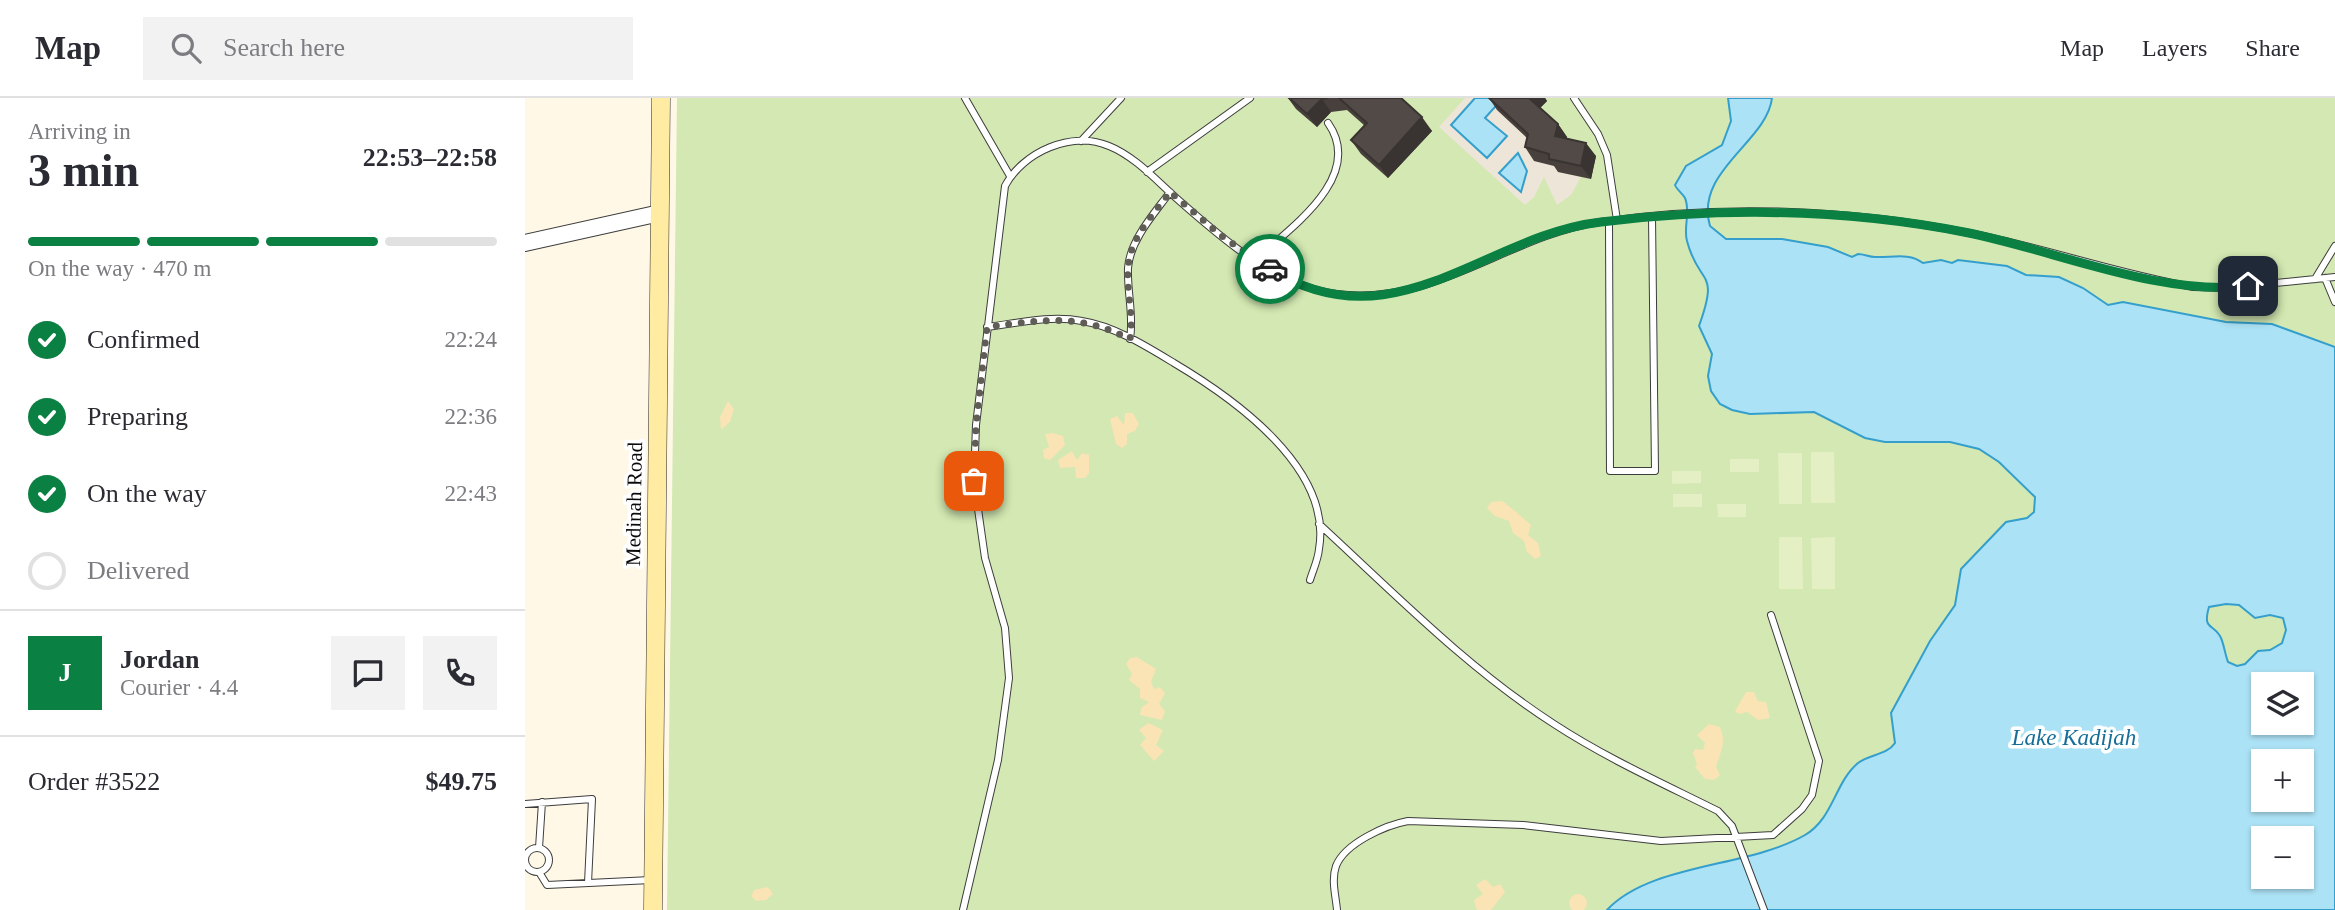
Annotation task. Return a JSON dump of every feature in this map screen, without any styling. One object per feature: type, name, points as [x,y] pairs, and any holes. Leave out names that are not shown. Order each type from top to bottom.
[{"type":"main road","name":"Medinah Road","points":[[653,910],[661,98]]},
{"type":"street","points":[[525,243],[660,214]]},
{"type":"lane","points":[[965,98],[1010,176]]},
{"type":"lane","points":[[1081,141],[1121,98]]},
{"type":"lane","points":[[1147,172],[1250,98]]},
{"type":"lane","points":[[1574,98],[1598,134],[1607,155],[1613,220],[1610,471],[1655,471],[1652,217]]},
{"type":"lane","points":[[1255,260],[1320,199],[1332,181],[1336,154],[1335,136],[1328,123]]},
{"type":"lane","points":[[963,910],[998,760],[1009,678],[1005,628],[985,558],[974,481],[976,425],[1002,197],[1010,176],[1047,149],[1081,141],[1109,146],[1147,172],[1255,260],[1282,277],[1338,295],[1384,294],[1437,282],[1562,232],[1613,220],[1681,214],[1800,213],[1916,223],[2193,287],[2225,289],[2335,277]]},
{"type":"lane","points":[[1130,339],[1132,326],[1128,269],[1131,251],[1170,192]]},
{"type":"lane","points":[[2315,279],[2335,246]]},
{"type":"lane","points":[[2325,278],[2335,302]]},
{"type":"lane","points":[[987,327],[1034,320],[1081,320],[1130,339],[1199,378],[1242,407],[1271,436],[1298,471],[1312,496],[1319,524],[1320,548],[1310,580]]},
{"type":"lane","points":[[1319,524],[1461,654],[1551,722],[1606,756],[1718,811],[1732,826],[1763,910]]},
{"type":"lane","points":[[1337,910],[1334,885],[1336,866],[1348,850],[1395,823],[1408,821],[1523,825],[1661,841],[1773,835],[1802,809],[1818,778],[1819,761],[1771,615]]},
{"type":"lane","points":[[525,804],[592,799],[588,883]]},
{"type":"lane","points":[[540,848],[542,802]]},
{"type":"lane","points":[[540,848],[547,853],[549,863],[540,872],[530,870],[525,858],[530,850],[540,848]]},
{"type":"lane","points":[[540,872],[547,885],[653,880]]},
{"type":"green space","points":[[677,98],[2335,98],[2335,910],[667,910]]},
{"type":"green space","points":[[1811,452],[1834,452],[1835,503],[1811,503]]},
{"type":"green space","points":[[1778,453],[1802,453],[1802,504],[1779,504]]},
{"type":"green space","points":[[1730,459],[1759,459],[1759,472],[1730,472]]},
{"type":"green space","points":[[1672,471],[1701,471],[1701,483],[1672,484]]},
{"type":"green space","points":[[1673,494],[1702,494],[1702,507],[1673,507]]},
{"type":"green space","points":[[1717,504],[1746,504],[1746,517],[1718,517]]},
{"type":"green space","points":[[1779,537],[1802,537],[1803,589],[1779,589]]},
{"type":"green space","points":[[1835,537],[1835,589],[1812,589],[1811,538]]},
{"type":"sand","points":[[728,401],[734,409],[730,422],[721,430],[720,417]]},
{"type":"sand","points":[[1125,413],[1133,413],[1139,424],[1135,431],[1127,434],[1127,444],[1122,448],[1116,444],[1110,419],[1117,416],[1124,425]]},
{"type":"sand","points":[[1045,434],[1063,436],[1065,445],[1050,460],[1044,458],[1043,450],[1049,447]]},
{"type":"sand","points":[[1072,451],[1077,460],[1082,453],[1089,455],[1089,473],[1085,478],[1076,478],[1075,467],[1060,468],[1058,460]]},
{"type":"sand","points":[[1502,501],[1531,525],[1528,535],[1538,543],[1541,556],[1535,559],[1527,552],[1524,541],[1513,533],[1509,521],[1495,516],[1487,508],[1491,502]]},
{"type":"sand","points":[[1137,657],[1156,669],[1151,682],[1154,689],[1160,687],[1165,693],[1159,704],[1165,711],[1162,720],[1140,715],[1141,708],[1149,702],[1140,698],[1140,689],[1129,680],[1132,674],[1126,664],[1130,658]]},
{"type":"sand","points":[[1746,692],[1754,692],[1758,701],[1766,702],[1770,718],[1758,720],[1747,712],[1739,714],[1735,711]]},
{"type":"sand","points":[[1148,723],[1163,730],[1156,745],[1164,751],[1154,761],[1140,745],[1146,738],[1139,730]]},
{"type":"sand","points":[[1709,724],[1720,727],[1723,738],[1716,767],[1720,775],[1714,780],[1705,779],[1695,767],[1697,764],[1693,753],[1695,749],[1703,750],[1705,743],[1697,735]]},
{"type":"sand","points":[[1485,879],[1493,887],[1500,884],[1505,892],[1491,910],[1477,910],[1474,900],[1483,894],[1476,885]]},
{"type":"sand","points":[[768,887],[773,894],[766,900],[756,901],[751,896],[754,890]]},
{"type":"sand","points":[[1578,894],[1586,900],[1586,906],[1581,911],[1572,909],[1569,903],[1572,897]]},
{"type":"shaded area","points":[[1465,98],[1475,98],[1451,125],[1485,118],[1503,98],[1538,147],[1559,167],[1559,172],[1581,177],[1571,195],[1557,205],[1544,177],[1534,197],[1525,205],[1439,127]],"holes":[[[1518,153],[1525,163],[1525,185],[1499,173]]]},
{"type":"water","points":[[1475,98],[1503,98],[1485,118],[1507,136],[1487,158],[1451,125]]},
{"type":"water","name":"Lake Kadijah","points":[[1728,98],[1772,98],[1758,129],[1721,173],[1712,189],[1708,207],[1710,226],[1726,239],[1782,239],[1828,247],[1852,257],[1858,254],[1906,257],[1923,263],[1941,260],[1952,263],[1958,260],[2007,266],[2026,275],[2059,277],[2083,288],[2108,305],[2123,302],[2226,322],[2272,324],[2335,347],[2335,910],[1607,910],[1648,883],[1782,846],[1814,828],[1822,820],[1850,771],[1858,763],[1888,750],[1895,743],[1891,713],[1930,641],[1955,605],[1961,569],[2006,522],[2027,518],[2034,512],[2035,497],[1999,462],[1979,449],[1950,442],[1885,442],[1865,438],[1814,412],[1750,414],[1720,404],[1711,391],[1708,376],[1712,354],[1699,326],[1708,286],[1687,241],[1687,203],[1675,185],[1686,166],[1722,145],[1731,121]],"holes":[[[2239,605],[2255,618],[2270,615],[2283,618],[2286,630],[2282,643],[2270,650],[2258,651],[2245,664],[2237,666],[2228,662],[2221,638],[2207,620],[2209,607]]]},
{"type":"water","points":[[1518,153],[1527,171],[1521,192],[1499,173]]},
{"type":"building","points":[[1289,98],[1328,98],[1322,99],[1307,114]]},
{"type":"building","points":[[1339,98],[1401,98],[1422,117],[1379,165],[1351,140],[1367,123]]},
{"type":"building","points":[[1489,98],[1529,98],[1558,124],[1555,136],[1586,143],[1581,166],[1549,159],[1549,154],[1525,147],[1528,134]]},
{"type":"way so far","points":[[974,481],[976,425],[987,327],[1034,320],[1081,320],[1098,324],[1130,339],[1132,326],[1128,269],[1131,251],[1170,192],[1223,237],[1270,269]]},
{"type":"route","points":[[1270,269],[1282,277],[1319,291],[1338,295],[1384,294],[1437,282],[1536,241],[1598,222],[1681,214],[1800,213],[1868,217],[1971,233],[2162,282],[2225,289],[2248,286]]}]
